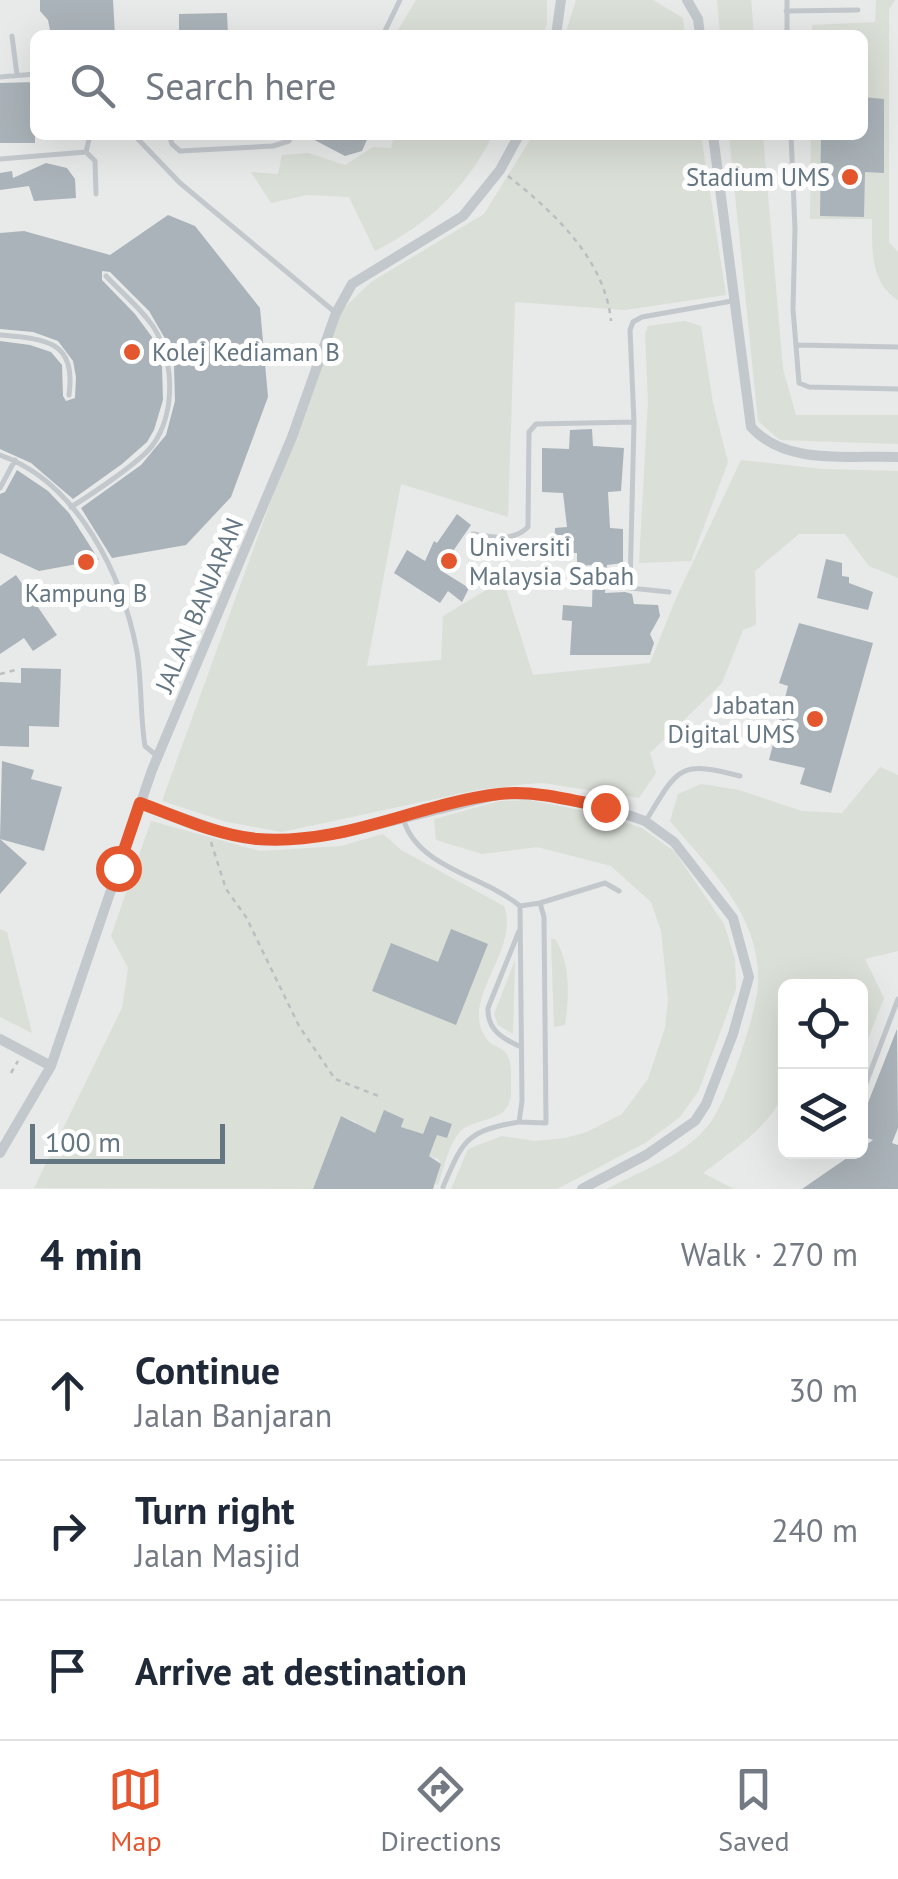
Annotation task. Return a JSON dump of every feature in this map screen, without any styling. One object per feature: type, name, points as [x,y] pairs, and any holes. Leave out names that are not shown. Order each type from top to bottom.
[{"type":"street","points":[[557,30],[561,0]]},
{"type":"street","points":[[687,0],[699,30]]},
{"type":"street","name":"JALAN BANJARAN","points":[[0,1154],[50,1066],[157,756],[292,437],[336,314],[352,284],[462,216],[500,170],[517,140]]},
{"type":"street","points":[[714,140],[750,427],[762,440],[786,453],[898,457]]},
{"type":"street","points":[[140,803],[210,829],[258,839],[295,839],[344,833],[501,794],[605,807],[645,822],[674,842],[733,918],[749,977],[733,1034],[706,1104],[694,1121],[646,1155],[582,1189]]},
{"type":"street","points":[[0,1039],[50,1066]]},
{"type":"lane","points":[[385,30],[400,0]]},
{"type":"lane","points":[[787,0],[787,30]]},
{"type":"lane","points":[[786,12],[858,10]]},
{"type":"lane","points":[[12,36],[17,74]]},
{"type":"lane","points":[[0,76],[30,74]]},
{"type":"lane","points":[[86,152],[89,140]]},
{"type":"lane","points":[[133,140],[336,314]]},
{"type":"lane","points":[[171,140],[180,152],[274,146],[290,140]]},
{"type":"lane","points":[[791,140],[799,384],[898,389]]},
{"type":"lane","points":[[0,159],[86,152],[95,160],[96,194]]},
{"type":"lane","points":[[71,507],[149,450],[161,432],[168,398],[169,371],[162,342],[150,321],[106,276]]},
{"type":"lane","points":[[669,592],[630,588],[634,422],[630,330],[633,322],[642,317],[735,300]]},
{"type":"lane","points":[[0,335],[61,348],[72,372],[69,396]]},
{"type":"lane","points":[[796,345],[898,348]]},
{"type":"lane","points":[[474,534],[520,535],[528,527],[528,432],[536,424],[634,422]]},
{"type":"lane","points":[[0,455],[36,473],[71,507],[102,551],[118,584],[138,656],[145,746],[157,756]]},
{"type":"lane","points":[[0,488],[15,460]]},
{"type":"lane","points":[[645,822],[673,777],[688,769],[706,768],[740,776]]},
{"type":"lane","points":[[403,818],[409,838],[424,852],[506,894],[520,906],[522,1102],[518,1122]]},
{"type":"lane","points":[[520,906],[605,884],[620,891]]},
{"type":"lane","points":[[443,1188],[461,1144],[468,1137],[518,1122],[546,1123],[548,1038],[544,917],[540,903]]},
{"type":"lane","points":[[521,924],[488,1008],[488,1018],[494,1030],[522,1048]]},
{"type":"lane","points":[[868,1078],[898,1000]]},
{"type":"path","points":[[500,170],[580,243],[610,302],[612,321]]},
{"type":"path","points":[[0,674],[19,670]]},
{"type":"path","points":[[210,829],[212,852],[226,889],[246,917],[299,1026],[335,1079],[381,1097]]},
{"type":"shaded area","name":"Universiti Malaysia Sabah","points":[[0,0],[898,0],[898,1189],[0,1189]]},
{"type":"shaded area","points":[[416,0],[547,0],[544,30],[398,30]]},
{"type":"shaded area","points":[[576,0],[653,0],[683,18],[684,30],[567,30]]},
{"type":"shaded area","points":[[717,0],[751,0],[754,30],[720,30]]},
{"type":"shaded area","name":"Stadium UMS","points":[[876,0],[895,0],[889,9],[889,242],[898,252],[898,300],[877,275],[872,219],[810,219],[811,140],[868,140],[868,30],[812,30],[812,25],[875,22]]},
{"type":"shaded area","points":[[393,140],[490,140],[444,203],[413,229],[375,251],[349,197],[307,195],[271,203],[251,172],[278,174],[282,155],[309,153],[345,165],[373,147],[391,148]]},
{"type":"shaded area","points":[[530,140],[702,140],[726,295],[625,310],[515,302],[508,517],[401,484],[367,666],[441,660],[443,616],[503,580],[533,675],[650,663],[741,460],[823,469],[898,471],[898,578],[869,566],[845,534],[799,534],[755,571],[756,625],[743,630],[722,683],[650,753],[656,773],[639,798],[543,783],[526,784],[477,790],[282,832],[227,822],[162,801],[339,313],[371,282],[484,214]]},
{"type":"shaded area","points":[[730,140],[763,140],[783,369],[796,415],[898,415],[898,444],[780,440],[758,421]]},
{"type":"shaded area","points":[[685,321],[701,326],[713,403],[728,462],[691,561],[639,563],[648,401],[645,334],[648,326]]},
{"type":"shaded area","points":[[880,767],[898,775],[898,951],[865,959],[884,998],[868,1039],[868,979],[778,979],[778,1103],[753,1134],[703,1173],[734,1189],[607,1189],[676,1153],[710,1123],[732,1077],[756,999],[757,966],[750,933],[725,888],[670,821],[678,794],[701,784],[739,790],[802,811],[842,813]]},
{"type":"shaded area","points":[[529,800],[595,813],[642,828],[675,852],[724,924],[735,959],[736,989],[699,1090],[680,1117],[645,1143],[557,1189],[451,1189],[468,1149],[502,1136],[535,1141],[565,1138],[587,1132],[622,1114],[648,1079],[665,1028],[668,999],[661,931],[651,902],[611,866],[537,847],[482,854],[436,840],[434,819],[500,801]]},
{"type":"shaded area","points":[[151,821],[260,851],[341,846],[383,834],[401,850],[504,906],[505,936],[479,1011],[484,1035],[508,1057],[511,1098],[501,1113],[458,1134],[438,1185],[435,1184],[441,1164],[429,1156],[428,1132],[447,1138],[452,1124],[430,1116],[417,1148],[408,1129],[401,1127],[404,1119],[384,1111],[375,1133],[354,1129],[356,1122],[341,1116],[313,1189],[34,1188],[122,1008],[128,968],[111,936]]},
{"type":"shaded area","points":[[0,929],[7,932],[32,1033],[0,1017]]},
{"type":"shaded area","points":[[551,939],[560,949],[568,981],[565,1025],[554,1027]]},
{"type":"shaded area","points":[[515,960],[513,1034],[498,1025],[494,1014]]},
{"type":"building","points":[[40,0],[113,0],[115,30],[50,30],[40,11]]},
{"type":"building","points":[[227,13],[228,30],[179,30],[179,14]]},
{"type":"building","points":[[30,82],[30,140],[35,143],[0,143],[0,83]]},
{"type":"building","points":[[868,97],[884,99],[884,173],[865,172],[864,217],[820,216],[821,140],[868,140]]},
{"type":"building","points":[[315,140],[367,140],[362,151],[345,156]]},
{"type":"building","points":[[46,163],[67,168],[75,179],[76,198],[34,201],[29,186],[0,190],[0,173],[12,171],[13,178]]},
{"type":"building","name":"Kolej Kediaman B","points":[[168,215],[195,226],[260,308],[268,397],[231,497],[186,545],[112,558],[81,508],[141,465],[166,435],[175,401],[170,347],[149,311],[110,272],[102,271],[102,280],[152,337],[162,367],[163,400],[147,442],[73,499],[31,463],[0,449],[0,341],[51,352],[62,365],[66,401],[75,398],[76,377],[73,361],[58,341],[33,332],[0,329],[0,233],[24,231],[110,255]]},
{"type":"building","points":[[592,429],[593,446],[624,448],[621,491],[608,492],[610,528],[623,529],[623,563],[607,565],[605,593],[625,592],[632,594],[634,604],[658,605],[660,616],[650,634],[654,643],[650,655],[570,655],[572,621],[562,620],[563,605],[592,607],[593,565],[577,566],[577,553],[554,552],[555,528],[567,527],[563,493],[542,492],[542,448],[569,449],[570,430]]},
{"type":"building","points":[[17,470],[48,491],[69,513],[99,560],[39,571],[0,553],[0,494]]},
{"type":"building","points":[[457,514],[471,525],[440,570],[469,588],[462,602],[448,591],[440,603],[394,573],[407,550],[425,561],[434,541],[437,543]]},
{"type":"building","points":[[826,559],[842,563],[842,576],[849,577],[849,583],[873,592],[868,610],[817,598]]},
{"type":"building","points":[[16,575],[57,635],[33,651],[24,638],[0,654],[0,586]]},
{"type":"building","name":"Jabatan Digital UMS","points":[[799,623],[873,643],[831,793],[800,784],[805,768],[769,760],[788,686],[779,683]]},
{"type":"building","points":[[21,668],[61,669],[59,727],[29,726],[29,747],[0,746],[0,682],[21,683]]},
{"type":"building","points":[[2,761],[34,770],[31,779],[62,787],[44,851],[0,839]]},
{"type":"building","points":[[0,839],[27,863],[0,894]]},
{"type":"building","points":[[451,929],[488,944],[456,1025],[372,991],[391,943],[438,962]]},
{"type":"building","points":[[897,1029],[898,1128],[892,1143],[898,1145],[898,1189],[802,1189],[845,1159],[868,1159],[868,1143],[873,1140],[868,1138],[868,1103]]},
{"type":"building","points":[[384,1110],[404,1119],[401,1127],[423,1134],[430,1116],[452,1124],[447,1138],[437,1135],[429,1156],[441,1164],[433,1189],[313,1189],[341,1116],[375,1133]]},
{"type":"place","name":"Stadium UMS","points":[[850,177]]},
{"type":"place","name":"Kolej Kediaman B","points":[[132,352]]},
{"type":"place","name":"Universiti Malaysia Sabah","points":[[449,561]]},
{"type":"place","name":"Kampung B","points":[[86,562]]},
{"type":"place","name":"Jabatan Digital UMS","points":[[815,719]]},
{"type":"route","points":[[118,868],[140,803],[210,829],[258,839],[344,833],[501,794],[540,795],[605,807]]}]
